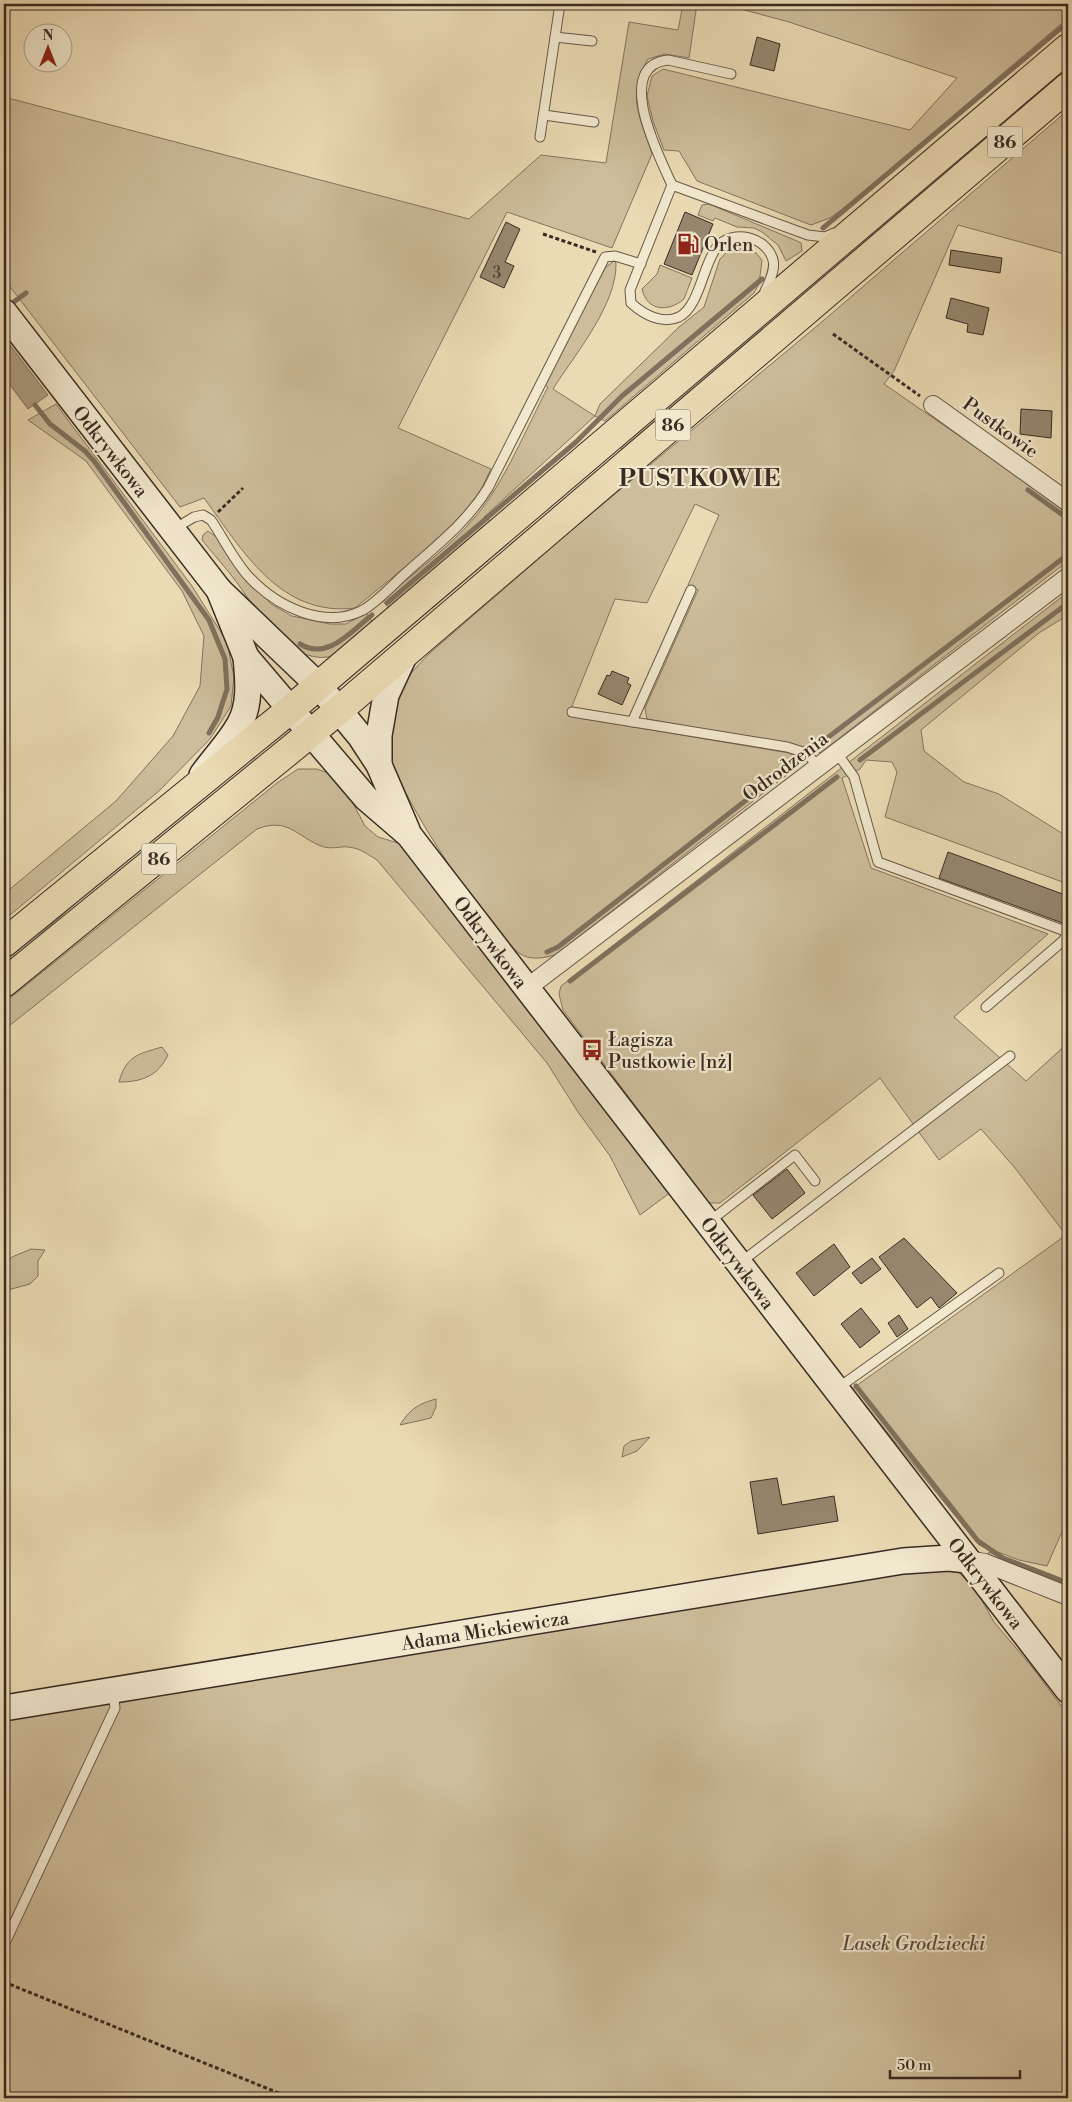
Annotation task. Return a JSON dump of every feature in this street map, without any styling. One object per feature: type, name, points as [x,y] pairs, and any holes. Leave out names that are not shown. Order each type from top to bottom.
[{"type":"main road","name":"86","points":[[4,943],[291,710],[1068,48]]},
{"type":"main road","name":"86","points":[[4,983],[312,733],[1068,87]]},
{"type":"street","name":"Odkrywkowa","points":[[4,312],[219,590],[319,686],[339,710],[379,765],[409,835]]},
{"type":"street","name":"Pustkowie","points":[[933,405],[1068,502]]},
{"type":"street","name":"Odrodzenia","points":[[527,988],[1068,577]]},
{"type":"street","name":"Odkrywkowa","points":[[190,792],[240,724],[246,708],[249,688],[246,656],[219,590]]},
{"type":"street","name":"Odkrywkowa","points":[[379,765],[379,735],[386,695],[404,654]]},
{"type":"street","name":"Odkrywkowa","points":[[246,656],[366,798],[409,835],[1068,1690]]},
{"type":"street","name":"Adama Mickiewicza","points":[[4,1708],[903,1561],[949,1558],[967,1560]]},
{"type":"street","points":[[967,1560],[985,1563],[1068,1596]]},
{"type":"lane","points":[[540,137],[560,4]]},
{"type":"lane","points":[[555,37],[592,41]]},
{"type":"lane","points":[[732,74],[668,60],[658,61],[649,68],[640,91],[642,108],[654,146],[672,185],[808,235],[825,237],[865,221]]},
{"type":"lane","points":[[544,115],[594,122]]},
{"type":"lane","points":[[672,185],[630,290],[631,303],[640,312],[662,320],[679,317],[689,306],[717,247],[728,239],[743,236],[756,239],[767,248],[774,261],[770,278],[755,315]]},
{"type":"lane","points":[[173,531],[194,517],[204,515],[211,520],[250,578],[265,592],[290,607],[317,617],[339,619],[362,611],[460,525],[475,508],[488,488],[605,257],[615,256],[641,264]]},
{"type":"lane","points":[[632,722],[692,590]]},
{"type":"lane","points":[[572,712],[787,747],[806,754],[819,767]]},
{"type":"lane","points":[[837,753],[854,778],[878,862],[1068,932],[1064,940],[986,1007]]},
{"type":"lane","points":[[739,1264],[809,1213],[1010,1056]]},
{"type":"lane","points":[[707,1222],[795,1154],[815,1181]]},
{"type":"lane","points":[[836,1390],[999,1273]]},
{"type":"lane","points":[[4,1945],[115,1708],[114,1691]]},
{"type":"path","points":[[543,234],[593,250],[605,257]]},
{"type":"path","points":[[833,334],[933,405]]},
{"type":"path","points":[[211,520],[243,488]]},
{"type":"path","points":[[4,1982],[291,2098]]},
{"type":"green space","points":[[683,4],[697,4],[689,58],[665,54],[648,59],[641,72],[636,96],[637,106],[652,154],[612,248],[507,212],[398,428],[491,469],[478,496],[442,537],[355,608],[329,608],[305,602],[285,591],[266,576],[249,558],[204,498],[180,507],[4,279],[4,97],[469,219],[541,155],[606,163],[629,22],[678,30]]},
{"type":"green space","points":[[722,4],[1068,4],[1068,18],[848,205],[830,218],[811,225],[697,181],[679,151],[664,150],[653,121],[647,96],[652,76],[663,69],[910,130],[957,78],[789,22]]},
{"type":"green space","points":[[1068,65],[1068,76],[624,452],[620,447],[707,369]]},
{"type":"green space","points":[[1068,110],[1068,255],[958,225],[894,371],[884,384],[1068,511],[1068,561],[820,753],[811,749],[647,719],[645,708],[698,590],[688,585],[719,515],[695,504],[647,603],[615,599],[568,716],[789,753],[797,757],[797,767],[555,955],[542,958],[523,956],[505,939],[465,887],[422,823],[405,792],[394,766],[389,747],[404,683],[430,653],[573,529],[823,321]]},
{"type":"green space","points":[[709,204],[801,243],[802,251],[786,261],[778,245],[762,232],[754,228],[737,227],[715,218],[713,221],[698,215],[702,205]]},
{"type":"green space","points":[[741,247],[756,253],[762,260],[759,284],[754,293],[605,421],[595,416],[600,404],[679,327],[704,307],[720,259],[729,250]]},
{"type":"green space","points":[[614,261],[616,263],[614,279],[610,295],[602,312],[583,345],[553,389],[595,416],[484,517],[491,521],[390,609],[382,600],[431,560],[466,528],[496,488],[548,387],[544,384],[605,268]]},
{"type":"green space","points":[[660,265],[692,278],[684,299],[665,308],[659,308],[649,302],[642,289],[657,274]]},
{"type":"green space","points":[[56,404],[192,586],[227,642],[234,677],[231,706],[210,739],[159,791],[4,920],[4,894],[116,801],[173,736],[200,686],[204,636],[182,591],[86,461],[28,420]]},
{"type":"green space","points":[[208,531],[219,539],[232,559],[271,604],[292,616],[330,624],[346,624],[366,613],[375,625],[353,644],[335,655],[314,657],[300,652],[287,644],[265,621],[234,578],[202,540],[203,535]]},
{"type":"green space","points":[[1068,592],[1068,615],[1039,633],[921,730],[924,751],[964,782],[999,794],[1068,837],[1068,884],[885,817],[897,772],[892,762],[866,760],[860,769],[842,778],[871,868],[1048,934],[954,1017],[1026,1081],[1068,1043],[1068,1518],[1047,1566],[1019,1560],[979,1545],[852,1389],[1066,1235],[1015,1168],[981,1129],[939,1160],[880,1078],[720,1203],[709,1203],[563,1010],[559,994],[561,986]]},
{"type":"green space","points":[[298,769],[317,769],[333,775],[348,794],[365,826],[378,837],[398,843],[414,859],[671,1192],[640,1215],[610,1156],[578,1112],[547,1063],[377,860],[352,848],[328,848],[321,846],[284,826],[268,826],[257,829],[4,1030],[4,1003],[277,783]]},
{"type":"green space","points":[[72,902],[76,903],[4,966],[4,958]]},
{"type":"green space","points":[[162,1047],[168,1055],[154,1073],[135,1081],[119,1082],[129,1061],[140,1054]]},
{"type":"green space","points":[[31,1249],[45,1250],[38,1261],[38,1276],[30,1284],[4,1291],[4,1265],[12,1257]]},
{"type":"green space","points":[[436,1399],[436,1407],[431,1418],[400,1425],[415,1408]]},
{"type":"green space","points":[[650,1437],[637,1451],[622,1457],[624,1446],[631,1441]]},
{"type":"green space","points":[[989,1552],[1068,1584],[1068,1589],[987,1556]]},
{"type":"green space","name":"Lasek Grodziecki","points":[[944,1568],[958,1572],[975,1588],[994,1622],[1032,1667],[1068,1715],[1068,2098],[4,2098],[4,1714],[864,1578]]},
{"type":"shaded area","points":[[4,337],[48,395],[28,409],[4,377]]},
{"type":"building","points":[[757,37],[780,44],[774,71],[750,65]]},
{"type":"building","name":"Orlen","points":[[685,212],[713,224],[692,275],[664,264]]},
{"type":"building","points":[[506,222],[520,229],[505,262],[514,266],[504,288],[480,277]]},
{"type":"building","points":[[951,250],[1002,258],[1000,273],[949,265]]},
{"type":"building","points":[[951,298],[989,308],[983,335],[967,332],[968,324],[946,318]]},
{"type":"building","points":[[1021,409],[1052,411],[1051,438],[1020,434]]},
{"type":"building","points":[[612,671],[629,678],[627,683],[631,685],[622,705],[598,694],[607,675],[610,676]]},
{"type":"building","points":[[948,852],[1068,896],[1068,925],[939,878]]},
{"type":"building","points":[[787,1169],[805,1193],[772,1219],[753,1195]]},
{"type":"building","points":[[904,1238],[957,1293],[939,1308],[931,1297],[917,1308],[879,1257]]},
{"type":"building","points":[[834,1244],[850,1267],[814,1296],[796,1273]]},
{"type":"building","points":[[872,1258],[881,1269],[861,1284],[852,1273]]},
{"type":"building","points":[[861,1308],[880,1332],[860,1348],[841,1324]]},
{"type":"building","points":[[899,1315],[908,1329],[897,1337],[888,1323]]},
{"type":"building","points":[[777,1478],[782,1505],[834,1496],[838,1521],[758,1534],[750,1482]]},
{"type":"waterway","points":[[823,228],[1068,22]]},
{"type":"waterway","points":[[387,603],[576,442],[622,396],[762,279]]},
{"type":"waterway","points":[[15,301],[26,293]]},
{"type":"waterway","points":[[35,405],[50,424],[85,451],[94,461],[209,620],[225,659],[227,689],[218,717],[209,733]]},
{"type":"waterway","points":[[1028,490],[1067,518],[1068,524]]},
{"type":"waterway","points":[[818,745],[1066,556],[1068,547]]},
{"type":"waterway","points":[[860,760],[1068,603]]},
{"type":"waterway","points":[[300,644],[310,648],[330,647],[347,636],[372,615]]},
{"type":"waterway","points":[[547,952],[558,947],[795,762]]},
{"type":"waterway","points":[[570,981],[837,777]]},
{"type":"waterway","points":[[856,1386],[978,1541],[1003,1558],[1068,1583]]},
{"type":"place","name":"Orlen","points":[[688,244]]},
{"type":"place","name":"Łagisza Pustkowie [nż]","points":[[592,1050]]},
{"type":"district","name":"PUSTKOWIE","points":[[700,478]]}]
